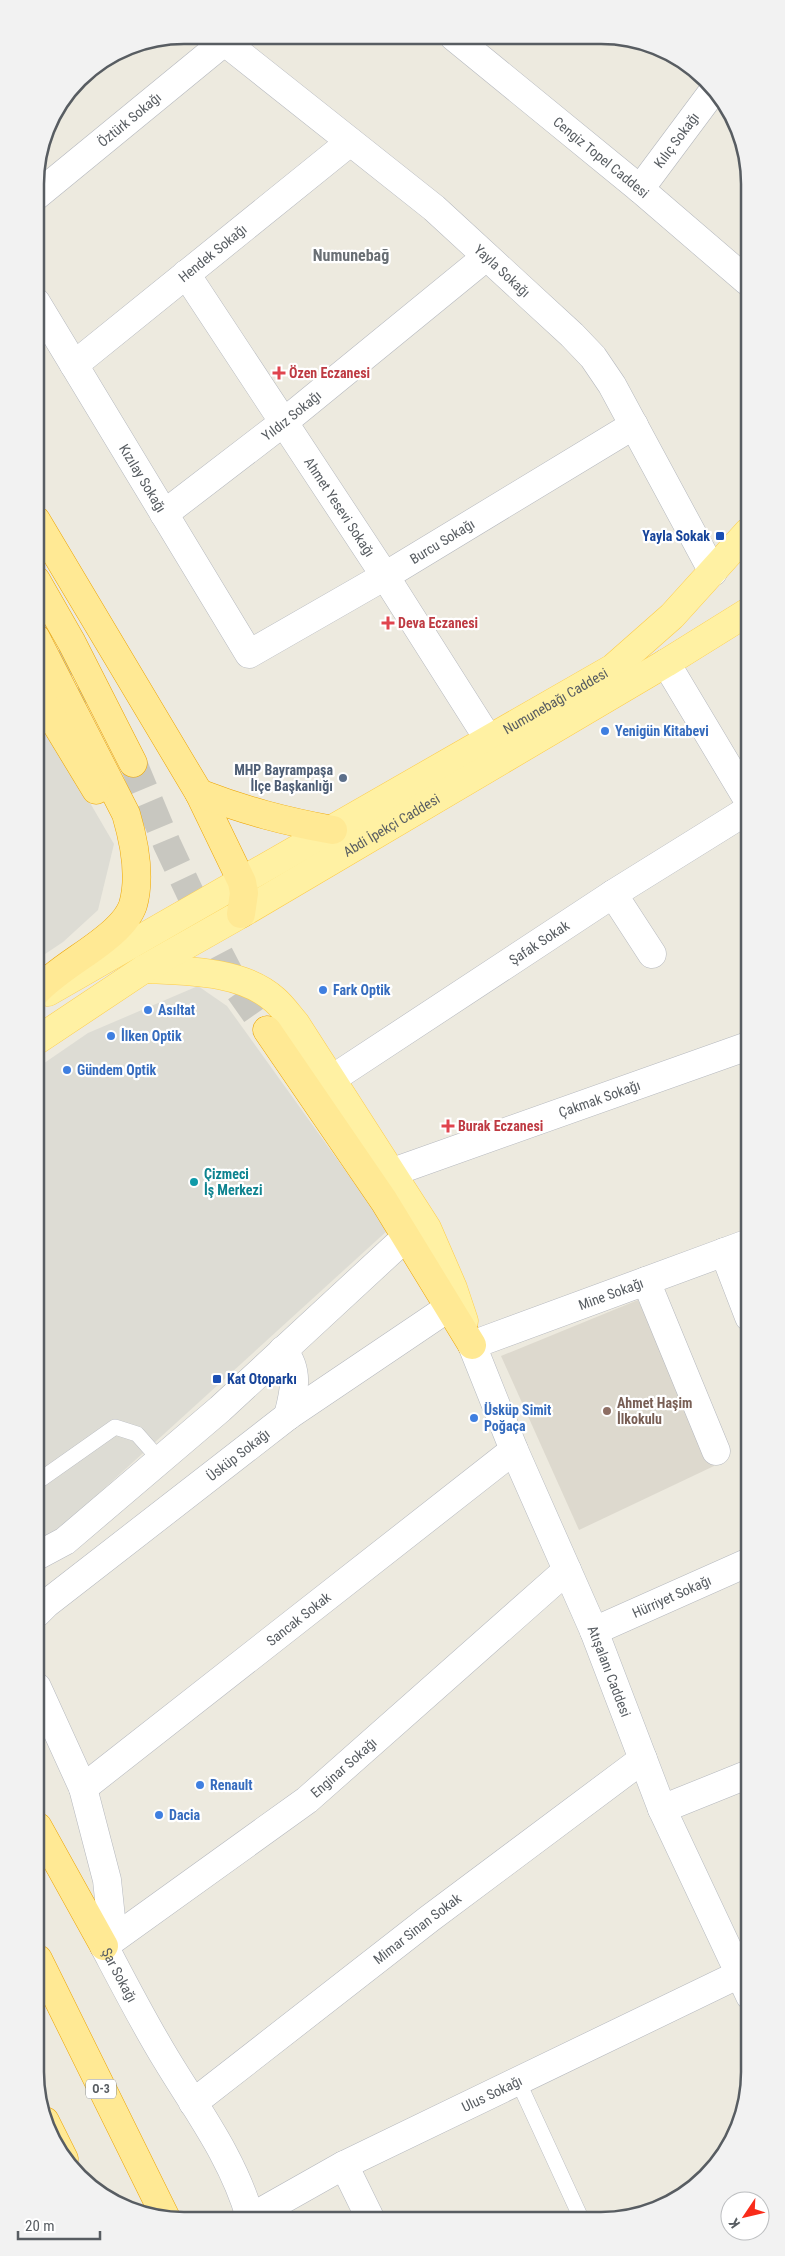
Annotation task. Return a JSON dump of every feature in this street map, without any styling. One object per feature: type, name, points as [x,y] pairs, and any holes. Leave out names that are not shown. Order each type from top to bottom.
[{"type":"highway","points":[[44,533],[199,793],[242,882],[244,893],[241,914]]},
{"type":"highway","points":[[44,594],[72,643],[133,763]]},
{"type":"highway","points":[[44,654],[126,814],[133,837],[136,879],[133,906],[123,920],[107,937],[44,985]]},
{"type":"highway","points":[[44,704],[114,822],[126,846],[136,879]]},
{"type":"highway","points":[[199,793],[244,810],[275,819],[333,830]]},
{"type":"highway","points":[[267,1030],[359,1163],[472,1345]]},
{"type":"highway","points":[[44,1838],[104,1946]]},
{"type":"highway","name":"O-3","points":[[44,1971],[162,2211]]},
{"type":"main road","name":"Numunebağı Caddesi","points":[[333,830],[613,668],[672,616],[741,540]]},
{"type":"main road","name":"Abdi İpekçi Caddesi","points":[[44,1035],[144,969],[241,914],[666,663],[741,616]]},
{"type":"main road","name":"Abdi İpekçi Caddesi","points":[[44,994],[333,830]]},
{"type":"main road","points":[[144,969],[212,975],[237,980],[255,987],[274,1000],[296,1024],[393,1172],[427,1228],[453,1288],[472,1345]]},
{"type":"street","name":"Öztürk Sokağı","points":[[44,189],[214,44]]},
{"type":"street","name":"Yayla Sokağı","points":[[226,44],[434,208],[572,335],[593,357],[634,425],[713,572]]},
{"type":"street","name":"Cengiz Topel Caddesi","points":[[463,44],[640,189],[741,276]]},
{"type":"street","name":"Kılıç Sokağı","points":[[640,189],[710,95]]},
{"type":"street","name":"Hendek Sokağı","points":[[74,365],[350,142]]},
{"type":"street","name":"Yıldız Sokağı","points":[[164,514],[284,422],[486,257]]},
{"type":"street","name":"Ahmet Yesevi Sokağı","points":[[186,274],[385,576],[490,740]]},
{"type":"street","name":"Kızılay Sokağı","points":[[44,315],[249,654]]},
{"type":"street","name":"Burcu Sokağı","points":[[249,654],[385,576],[634,425]]},
{"type":"street","points":[[666,663],[741,788]]},
{"type":"street","name":"Şafak Sokak","points":[[332,1079],[612,894],[741,814]]},
{"type":"street","points":[[612,894],[652,954]]},
{"type":"street","name":"Çakmak Sokağı","points":[[393,1172],[741,1048]]},
{"type":"street","points":[[44,1552],[65,1541],[160,1460],[406,1237]]},
{"type":"street","points":[[736,1247],[741,1274]]},
{"type":"street","name":"Mine Sokağı","points":[[472,1345],[736,1247]]},
{"type":"street","points":[[646,1281],[716,1452]]},
{"type":"street","name":"Üsküp Sokağı","points":[[44,1606],[288,1416],[448,1308]]},
{"type":"street","name":"Atışalanı Caddesi","points":[[472,1345],[514,1450],[594,1631],[662,1809],[741,1970]]},
{"type":"street","points":[[283,1350],[290,1359],[295,1376],[295,1389],[288,1416]]},
{"type":"street","name":"Sancak Sokak","points":[[83,1788],[514,1450]]},
{"type":"street","name":"Hürriyet Sokağı","points":[[594,1631],[741,1566]]},
{"type":"street","name":"Enginar Sokağı","points":[[104,1946],[307,1800],[567,1570]]},
{"type":"street","name":"Şar Sokağı","points":[[44,1702],[83,1788],[107,1880],[111,1918],[104,1946],[156,2043],[224,2151],[234,2171],[248,2212]]},
{"type":"street","name":"Mimar Sinan Sokak","points":[[193,2103],[429,1919],[643,1759]]},
{"type":"street","points":[[662,1809],[741,1777]]},
{"type":"street","name":"Ulus Sokağı","points":[[260,2212],[344,2164],[518,2080],[741,1982]]},
{"type":"street","points":[[344,2164],[367,2212]]},
{"type":"lane","points":[[44,1477],[115,1427],[137,1434],[160,1460]]},
{"type":"lane","points":[[518,2080],[578,2212]]},
{"type":"shaded area","points":[[44,726],[114,844],[98,910],[63,942],[44,955]]},
{"type":"shaded area","points":[[198,986],[227,1006],[388,1230],[53,1535],[44,1535],[44,1063],[88,1033]]},
{"type":"shaded area","name":"Ahmet Haşim İlkokulu","points":[[638,1300],[714,1466],[579,1530],[501,1356]]},
{"type":"tunnel","points":[[44,628],[89,701]]},
{"type":"tunnel","points":[[133,763],[167,844],[215,946],[236,986],[267,1030]]},
{"type":"place","name":"Özen Eczanesi","points":[[279,373]]},
{"type":"place","name":"Yayla Sokak","points":[[720,536]]},
{"type":"place","name":"Deva Eczanesi","points":[[388,623]]},
{"type":"place","name":"Yenigün Kitabevi","points":[[605,731]]},
{"type":"place","name":"MHP Bayrampaşa İlçe Başkanlığı","points":[[343,778]]},
{"type":"place","name":"Fark Optik","points":[[323,990]]},
{"type":"place","name":"Asıltat","points":[[148,1010]]},
{"type":"place","name":"İlken Optik","points":[[111,1036]]},
{"type":"place","name":"Gündem Optik","points":[[67,1070]]},
{"type":"place","name":"Burak Eczanesi","points":[[448,1126]]},
{"type":"place","name":"Çizmeci İş Merkezi","points":[[194,1182]]},
{"type":"place","name":"Kat Otoparkı","points":[[217,1379]]},
{"type":"place","name":"Ahmet Haşim İlkokulu","points":[[607,1411]]},
{"type":"place","name":"Üsküp Simit Poğaça","points":[[474,1418]]},
{"type":"place","name":"Renault","points":[[200,1785]]},
{"type":"place","name":"Dacia","points":[[159,1815]]},
{"type":"district","name":"Numunebağ","points":[[351,255]]}]
